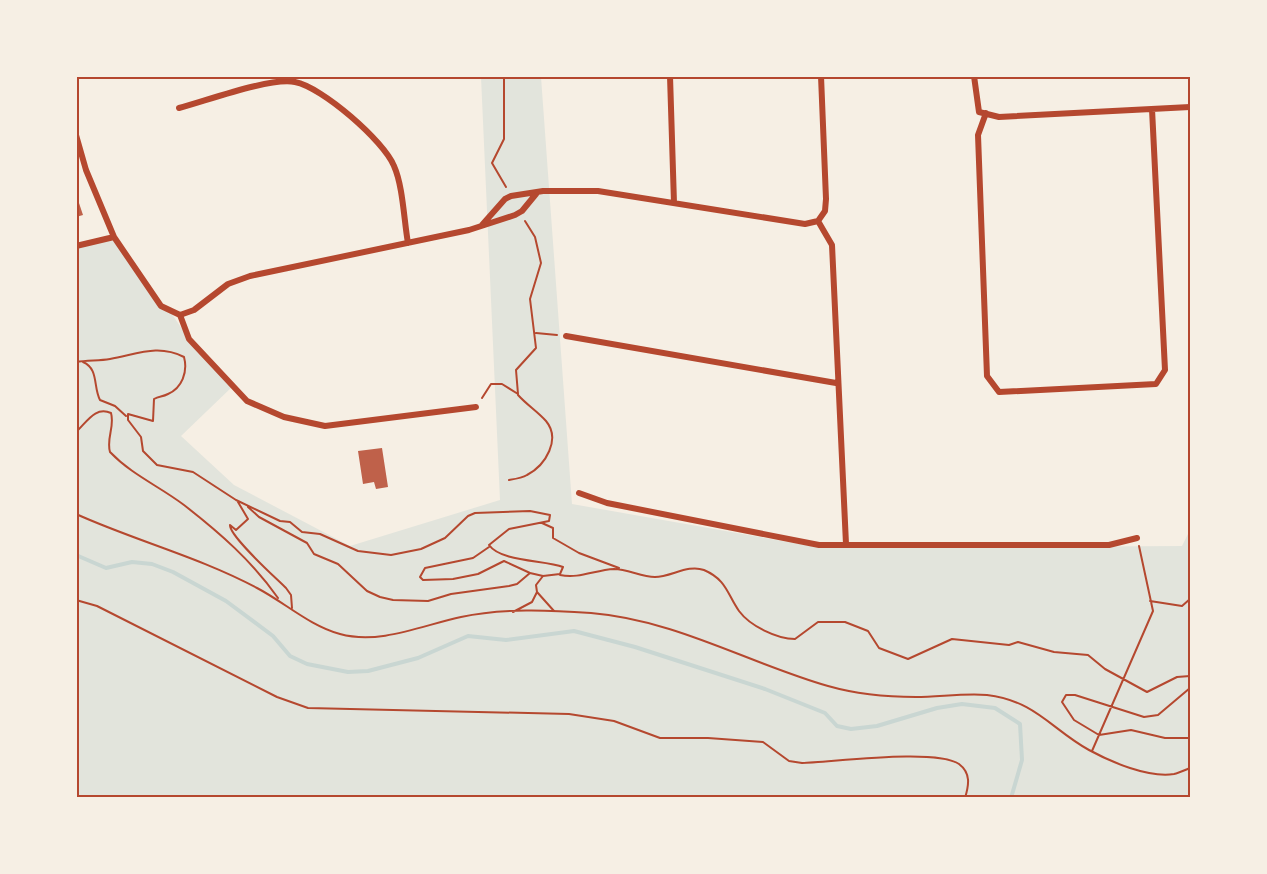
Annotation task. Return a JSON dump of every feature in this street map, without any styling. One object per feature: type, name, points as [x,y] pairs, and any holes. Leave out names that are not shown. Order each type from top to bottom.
[{"type":"street","points":[[670,76],[674,203]]},
{"type":"street","points":[[482,226],[505,199],[543,191],[598,191],[805,224],[818,221],[825,211],[826,199],[822,76]]},
{"type":"street","points":[[974,76],[978,112],[999,117],[1191,107]]},
{"type":"street","points":[[179,108],[273,83],[294,82],[314,89],[380,144],[395,167],[408,243]]},
{"type":"street","points":[[986,113],[978,135],[987,376],[999,392],[1155,384],[1165,370],[1152,109]]},
{"type":"street","points":[[76,135],[87,170],[114,237],[161,306],[180,315],[189,339],[247,401],[284,417],[325,426],[476,407]]},
{"type":"street","points":[[180,315],[194,310],[228,284],[250,276],[482,226],[520,212],[536,194]]},
{"type":"street","points":[[818,221],[832,244],[836,383],[846,544]]},
{"type":"street","points":[[76,246],[114,237]]},
{"type":"street","points":[[566,336],[836,383]]},
{"type":"street","points":[[579,493],[607,503],[819,544],[1109,545],[1137,538]]},
{"type":"path","points":[[504,76],[504,139],[492,163],[511,196]]},
{"type":"path","points":[[518,394],[516,370],[536,348],[536,333],[530,299],[542,263],[535,237],[520,212]]},
{"type":"path","points":[[536,333],[566,336]]},
{"type":"path","points":[[79,362],[94,362],[154,348],[171,350],[184,357],[186,370],[177,387],[171,393],[154,399],[155,419],[153,421],[130,412],[128,420]]},
{"type":"path","points":[[79,362],[92,368],[100,400],[115,406],[128,420],[141,437],[143,452],[157,465],[193,472],[236,500],[280,521],[290,522],[302,532],[320,534],[358,551],[403,555],[434,544],[475,513],[530,511],[550,515],[549,521],[509,529],[473,558],[424,568],[420,577],[423,580],[453,579],[486,572],[504,561],[530,573],[543,576],[563,571],[560,565],[531,562],[489,547]]},
{"type":"path","points":[[476,407],[491,384],[502,384],[518,394],[546,420],[553,432],[551,450],[540,466],[526,476],[509,480]]},
{"type":"path","points":[[76,432],[95,412],[105,410],[111,413],[114,422],[109,439],[110,452],[132,474],[149,480],[213,526],[266,582],[280,601]]},
{"type":"path","points":[[236,500],[248,519],[236,530],[230,525],[229,529],[237,541],[286,588],[291,595],[292,608]]},
{"type":"path","points":[[246,505],[259,517],[308,543],[314,554],[345,569],[367,591],[393,600],[428,601],[452,594],[509,586],[517,584],[530,573]]},
{"type":"path","points":[[76,514],[122,535],[200,561],[340,634],[369,636],[414,631],[462,617],[511,613],[555,612],[645,621],[830,686],[872,695],[913,697],[979,694],[1005,698],[1028,706],[1092,751],[1143,771],[1173,774],[1191,768]]},
{"type":"path","points":[[539,522],[553,528],[553,538],[579,553],[623,570],[656,577],[687,569],[704,570],[727,586],[740,611],[748,620],[788,639],[801,637],[818,622],[845,622],[868,632],[879,648],[908,659],[952,639],[1009,645],[1018,642],[1054,652],[1088,655],[1122,680],[1147,692],[1177,678],[1191,676]]},
{"type":"path","points":[[1092,751],[1152,611],[1137,538]]},
{"type":"path","points":[[557,574],[570,577],[623,570]]},
{"type":"path","points":[[543,576],[536,585],[537,592],[555,612]]},
{"type":"path","points":[[511,613],[532,602],[537,592]]},
{"type":"path","points":[[1150,601],[1182,606],[1191,599]]},
{"type":"path","points":[[76,600],[97,606],[277,697],[308,708],[569,714],[614,721],[660,738],[708,738],[763,742],[789,761],[802,763],[936,758],[960,765],[967,774],[969,781],[965,798]]},
{"type":"path","points":[[1191,688],[1158,715],[1144,717],[1075,695],[1064,697],[1062,702],[1074,720],[1099,735],[1131,730],[1165,738],[1191,738]]},
{"type":"shaded area","points":[[481,77],[541,77],[572,504],[822,548],[1182,546],[1190,530],[1190,797],[77,797],[76,246],[114,237],[161,306],[169,310],[189,339],[233,386],[181,436],[234,485],[350,546],[500,500]]},
{"type":"building","points":[[76,194],[83,215],[76,217]]},
{"type":"building","points":[[382,448],[388,487],[376,489],[374,482],[363,484],[358,451]]},
{"type":"waterway","points":[[76,555],[106,568],[132,562],[152,564],[173,572],[226,601],[273,636],[290,656],[307,664],[348,672],[368,671],[418,658],[468,636],[506,640],[574,631],[635,647],[765,689],[825,713],[837,726],[851,729],[877,726],[937,708],[962,704],[995,708],[1020,724],[1022,760],[1011,798]]}]
